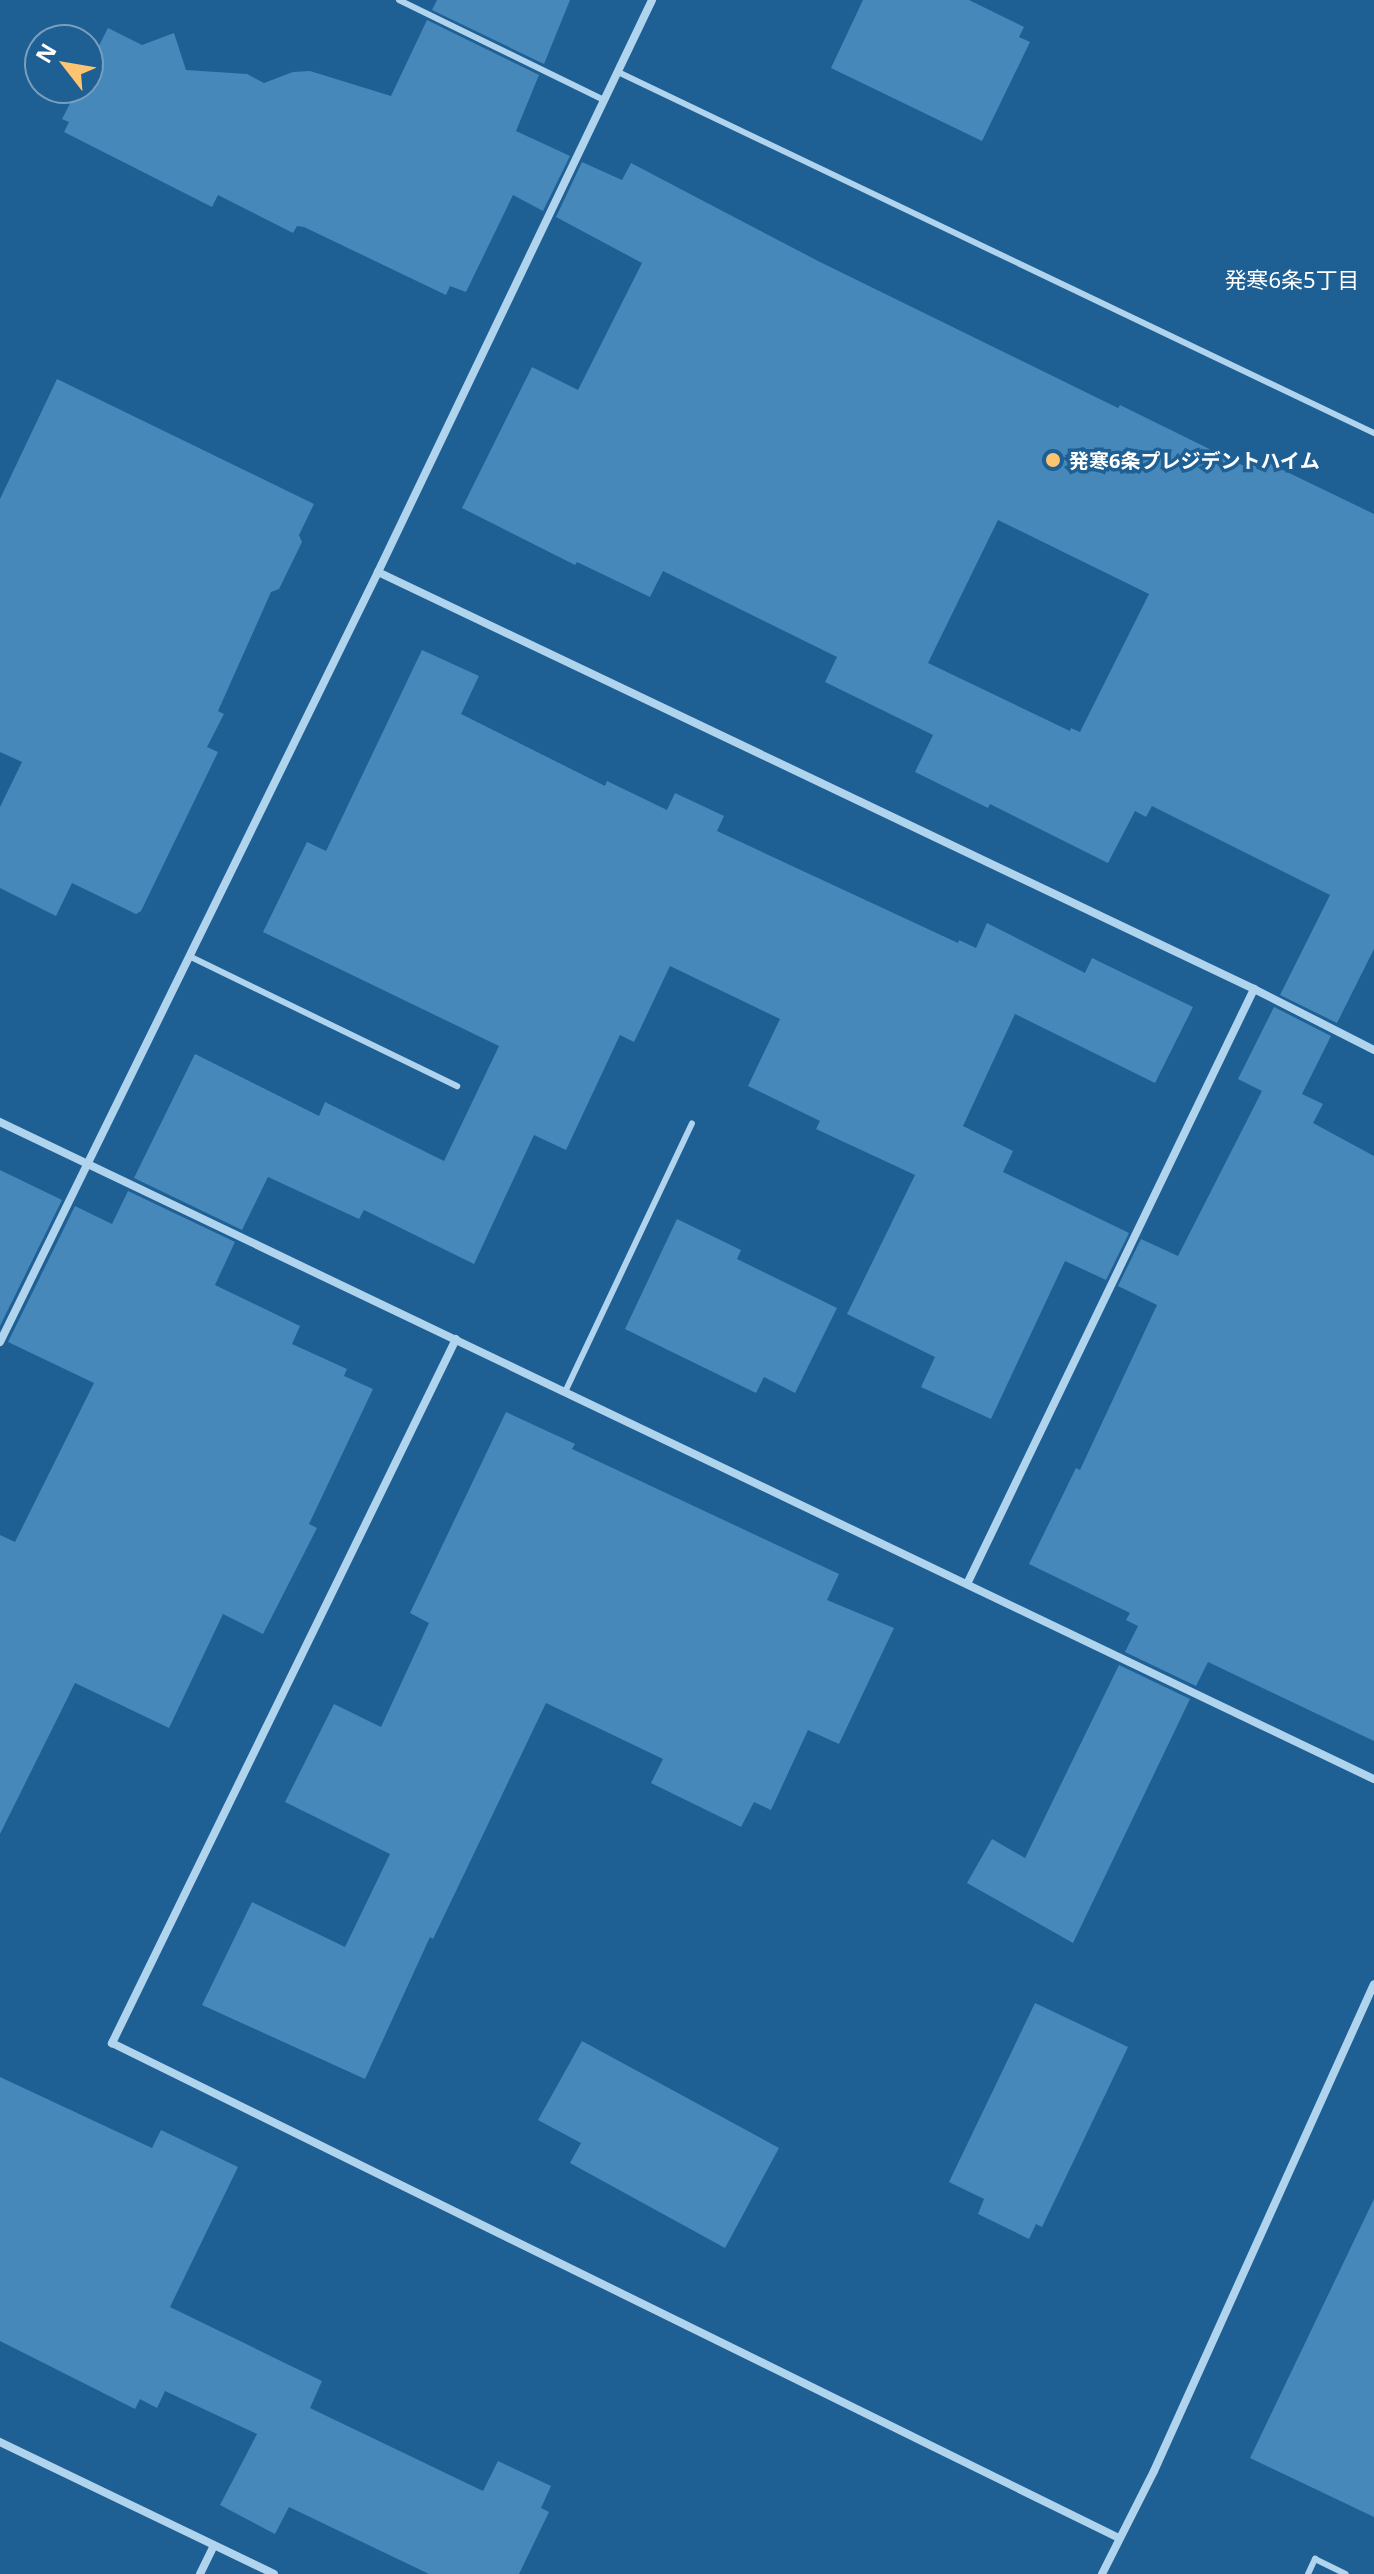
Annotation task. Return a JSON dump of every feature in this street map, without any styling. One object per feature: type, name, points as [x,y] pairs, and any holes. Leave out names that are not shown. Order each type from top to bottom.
[{"type":"street","points":[[0,1342],[191,957],[652,0]]},
{"type":"street","points":[[378,572],[1254,989],[1374,1050]]},
{"type":"street","points":[[967,1584],[1254,989]]},
{"type":"street","points":[[0,1122],[1374,1779]]},
{"type":"street","points":[[456,1339],[112,2043],[1119,2538]]},
{"type":"street","points":[[1102,2574],[1154,2471],[1374,1984]]},
{"type":"street","points":[[0,2442],[274,2574]]},
{"type":"street","points":[[200,2574],[214,2545]]},
{"type":"lane","points":[[399,0],[604,100]]},
{"type":"lane","points":[[618,72],[1374,433]]},
{"type":"lane","points":[[191,957],[457,1086]]},
{"type":"lane","points":[[565,1392],[692,1123]]},
{"type":"lane","points":[[1308,2574],[1315,2559],[1346,2574]]},
{"type":"building","points":[[437,0],[570,0],[544,64],[432,10]]},
{"type":"building","points":[[863,0],[969,0],[1024,27],[1019,37],[1030,42],[982,141],[831,68]]},
{"type":"building","points":[[427,20],[539,75],[516,131],[570,156],[543,211],[513,195],[466,292],[450,286],[446,295],[304,227],[297,226],[293,233],[218,195],[212,207],[64,132],[69,122],[62,119],[70,104],[104,104],[104,36],[108,28],[142,45],[174,33],[186,70],[247,74],[264,83],[293,72],[310,71],[391,96]]},
{"type":"building","points":[[582,162],[622,180],[631,163],[818,261],[1118,408],[1120,405],[1244,466],[1250,454],[1374,514],[1374,949],[1337,1023],[1280,995],[1330,895],[1152,806],[1146,817],[1135,811],[1108,863],[990,804],[988,808],[915,772],[933,735],[825,682],[837,657],[663,571],[650,597],[577,562],[575,565],[462,508],[532,367],[578,390],[642,263],[556,217]],"holes":[[[998,520],[1149,594],[1080,732],[1071,728],[1070,731],[928,663]]]},
{"type":"building","points":[[57,379],[314,504],[299,535],[302,542],[279,589],[271,592],[218,711],[224,714],[207,747],[218,752],[141,911],[136,914],[72,883],[56,916],[0,888],[0,807],[22,762],[0,752],[0,499]]},
{"type":"building","points":[[422,650],[479,676],[461,714],[605,786],[607,781],[667,810],[675,793],[724,816],[717,831],[958,943],[959,940],[976,948],[987,923],[1085,973],[1092,958],[1193,1007],[1155,1083],[1015,1014],[963,1126],[1013,1151],[1003,1172],[1129,1233],[1106,1280],[1065,1261],[991,1419],[921,1387],[935,1357],[847,1314],[915,1175],[816,1129],[820,1121],[748,1086],[780,1019],[670,966],[634,1042],[620,1035],[566,1150],[534,1135],[474,1264],[364,1210],[359,1219],[268,1177],[242,1230],[134,1178],[195,1054],[319,1116],[325,1102],[444,1161],[499,1046],[263,932],[307,842],[326,851]]},
{"type":"building","points":[[1274,1007],[1331,1036],[1302,1094],[1323,1104],[1313,1123],[1374,1156],[1374,1741],[1208,1662],[1196,1686],[1125,1652],[1138,1626],[1126,1620],[1130,1613],[1029,1564],[1076,1468],[1080,1470],[1157,1305],[1118,1286],[1141,1239],[1178,1256],[1262,1091],[1238,1079]]},
{"type":"building","points":[[0,1170],[62,1200],[0,1326]]},
{"type":"building","points":[[128,1191],[235,1242],[215,1285],[300,1326],[292,1344],[347,1369],[344,1376],[373,1389],[309,1524],[317,1528],[263,1634],[223,1614],[169,1728],[75,1683],[0,1834],[0,1535],[15,1542],[94,1383],[8,1342],[75,1206],[112,1224]]},
{"type":"building","points":[[677,1219],[741,1250],[737,1259],[837,1308],[795,1393],[764,1377],[756,1393],[625,1329]]},
{"type":"building","points":[[506,1412],[575,1444],[572,1449],[839,1574],[827,1600],[894,1628],[839,1744],[808,1730],[771,1810],[754,1802],[741,1827],[651,1783],[663,1759],[546,1703],[433,1939],[430,1937],[365,2079],[202,2005],[252,1902],[345,1947],[390,1854],[285,1802],[334,1704],[381,1727],[429,1623],[410,1613]]},
{"type":"building","points":[[1119,1665],[1190,1699],[1073,1943],[967,1883],[992,1839],[1025,1858]]},
{"type":"building","points":[[1035,2003],[1128,2047],[1042,2227],[1036,2224],[1029,2239],[978,2214],[984,2199],[949,2182]]},
{"type":"building","points":[[582,2041],[779,2148],[725,2248],[570,2163],[581,2143],[538,2120]]},
{"type":"building","points":[[0,2077],[152,2148],[161,2130],[238,2167],[170,2307],[322,2381],[310,2408],[483,2491],[498,2461],[551,2486],[541,2508],[549,2512],[519,2574],[429,2574],[289,2507],[275,2534],[220,2505],[257,2434],[165,2391],[157,2408],[140,2399],[135,2409],[0,2341]]},
{"type":"building","points":[[1374,2199],[1374,2517],[1250,2458]]},
{"type":"place","name":"発寒6条プレジデントハイム","points":[[1053,460]]},
{"type":"district","name":"発寒6条5丁目","points":[[1292,280]]}]
